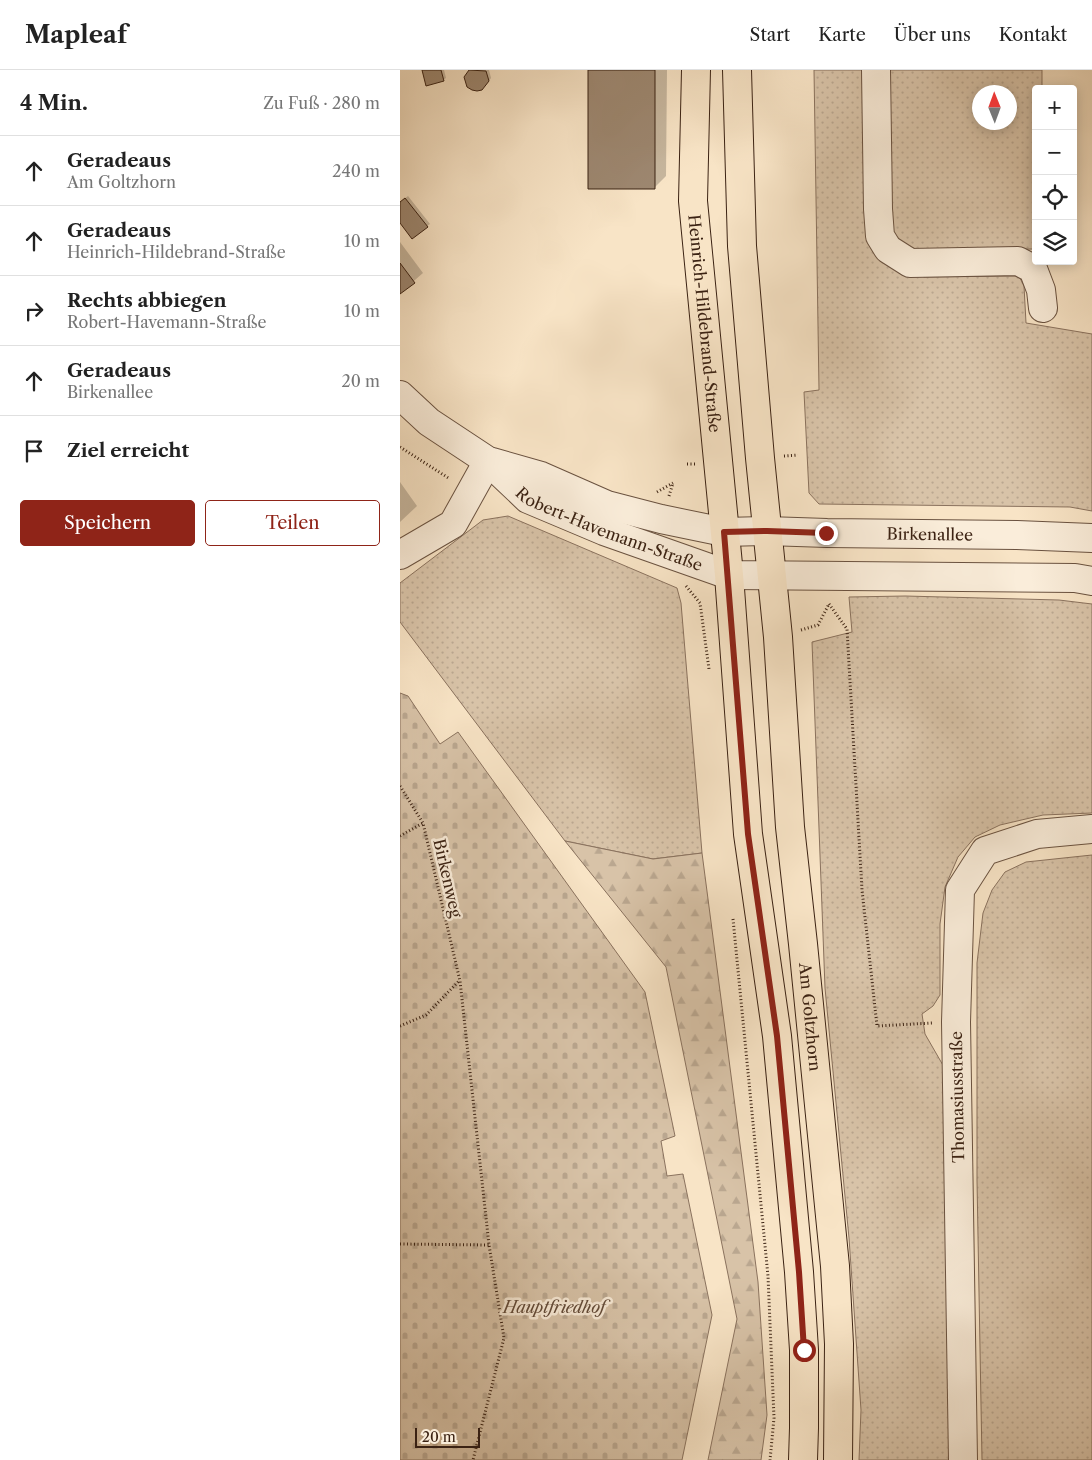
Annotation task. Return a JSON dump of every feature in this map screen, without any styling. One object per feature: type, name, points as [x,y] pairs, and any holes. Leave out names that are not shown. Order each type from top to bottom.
[{"type":"main road","name":"Heinrich-Hildebrand-Straße","points":[[696,70],[693,201],[729,575]]},
{"type":"main road","points":[[737,70],[742,246],[767,531],[773,575]]},
{"type":"main road","points":[[729,575],[748,834],[777,1036],[799,1272],[804,1350],[803,1460]]},
{"type":"main road","name":"Am Goltzhorn","points":[[773,575],[790,828],[835,1266],[839,1344],[838,1460]]},
{"type":"street","points":[[876,70],[878,209],[880,236],[888,249],[910,263],[1018,261],[1033,268],[1041,290],[1043,308]]},
{"type":"street","name":"Robert-Havemann-Straße","points":[[400,395],[429,422],[488,461],[528,499],[604,531],[729,575],[773,575]]},
{"type":"street","name":"Robert-Havemann-Straße","points":[[488,461],[541,476],[607,505],[661,519],[724,532],[767,531]]},
{"type":"street","points":[[400,555],[453,524],[488,461]]},
{"type":"street","name":"Birkenallee","points":[[767,531],[1092,538]]},
{"type":"street","points":[[773,575],[1075,578],[1092,581]]},
{"type":"street","name":"Thomasiusstraße","points":[[963,1460],[956,1022],[960,890],[985,851],[1037,834],[1092,829]]},
{"type":"path","points":[[400,447],[471,493]]},
{"type":"path","points":[[684,583],[700,603],[710,678]]},
{"type":"path","points":[[829,604],[847,630],[862,890],[877,1026],[956,1022]]},
{"type":"path","name":"Birkenweg","points":[[400,786],[423,823],[460,980],[489,1245],[504,1338],[473,1460]]},
{"type":"path","points":[[400,836],[423,823]]},
{"type":"path","points":[[733,913],[768,1276],[774,1418],[770,1460]]},
{"type":"path","points":[[400,1026],[426,1015],[460,980]]},
{"type":"path","points":[[400,1244],[489,1245]]},
{"type":"green space","points":[[814,70],[866,70],[881,255],[924,277],[1019,276],[1024,286],[1026,323],[1092,334],[1092,511],[1070,507],[819,504],[809,493],[804,392],[819,390]]},
{"type":"green space","points":[[888,70],[1042,70],[1042,85],[1032,85],[1032,249],[915,251],[898,246],[887,229]]},
{"type":"green space","points":[[508,516],[677,588],[681,603],[702,853],[653,859],[565,841],[400,622],[400,583],[483,520]]},
{"type":"green space","points":[[905,596],[1059,600],[1092,604],[1092,813],[1043,815],[1000,825],[975,837],[958,857],[945,887],[940,924],[940,995],[933,1006],[922,1014],[925,1034],[944,1067],[952,1460],[859,1460],[861,1410],[849,1238],[825,988],[812,642],[852,632],[849,597]]},
{"type":"green space","name":"Hauptfriedhof","points":[[400,693],[408,696],[440,744],[458,732],[645,992],[675,1136],[661,1141],[667,1176],[683,1174],[712,1315],[682,1460],[400,1460]]},
{"type":"green space","points":[[565,841],[653,859],[702,853],[758,1282],[767,1415],[761,1460],[708,1460],[737,1319],[666,967]]},
{"type":"green space","points":[[1092,855],[1092,1460],[982,1460],[977,1180],[977,963],[983,913],[992,890],[1005,872],[1026,862]]},
{"type":"building","points":[[422,70],[441,70],[444,81],[426,86]]},
{"type":"building","points":[[469,70],[486,71],[489,81],[482,90],[472,90],[467,87],[464,77]]},
{"type":"building","points":[[588,70],[655,70],[655,189],[588,189]]},
{"type":"building","points":[[405,198],[428,227],[412,239],[400,223],[400,202]]},
{"type":"building","points":[[400,263],[415,283],[400,294]]},
{"type":"route","points":[[804,1350],[799,1272],[777,1036],[748,834],[729,575],[724,532],[826,533]]}]
